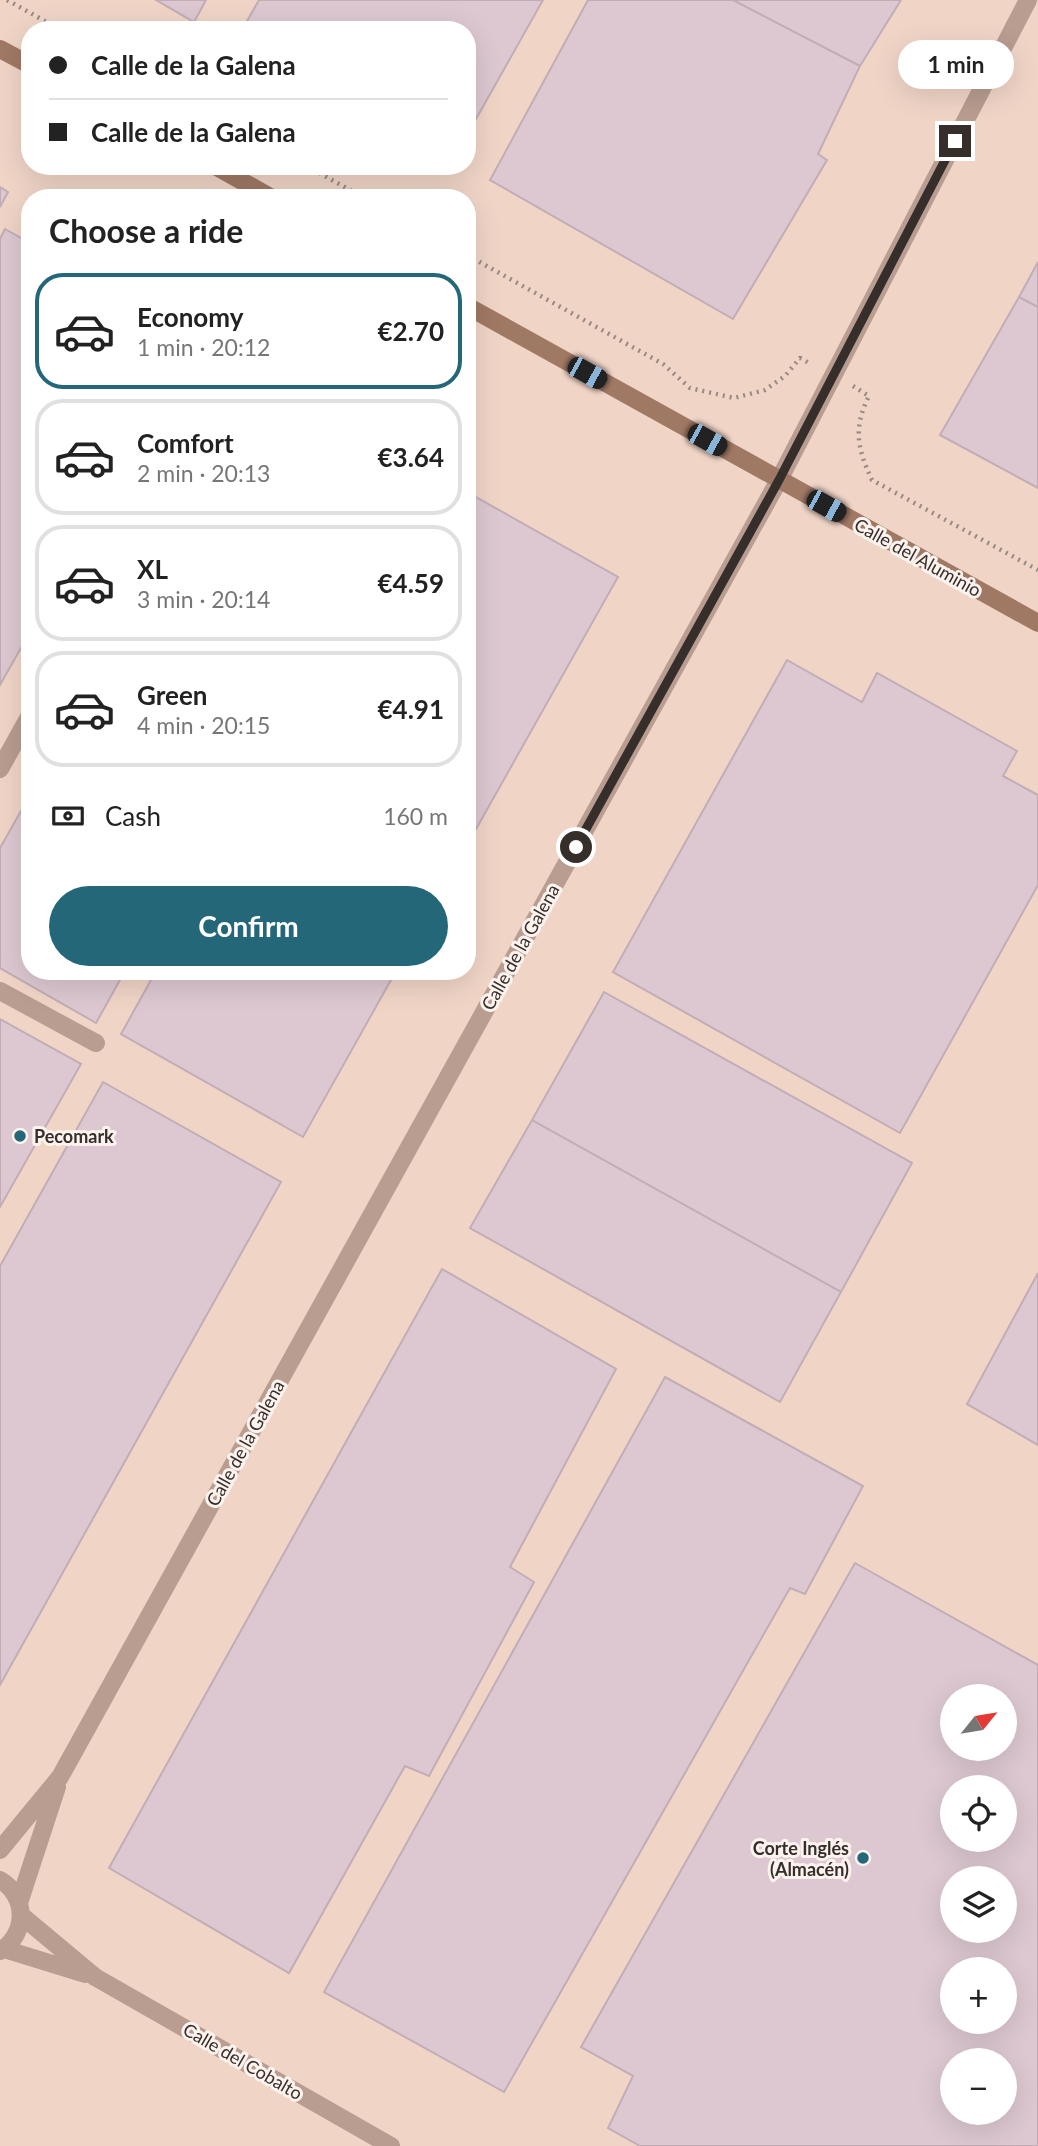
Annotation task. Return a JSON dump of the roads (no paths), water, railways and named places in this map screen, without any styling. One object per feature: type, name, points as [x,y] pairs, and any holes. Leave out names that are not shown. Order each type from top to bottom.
[{"type":"street","name":"Calle de la Galena","points":[[0,1850],[60,1777],[779,480],[1028,0]]},
{"type":"street","points":[[0,49],[21,60]]},
{"type":"street","points":[[231,175],[256,189]]},
{"type":"street","name":"Calle del Aluminio","points":[[476,311],[1038,623]]},
{"type":"street","points":[[0,769],[21,731]]},
{"type":"street","points":[[0,991],[96,1043]]},
{"type":"street","name":"Calle de la Galena","points":[[2,1950],[20,1929],[21,1909],[60,1777]]},
{"type":"street","name":"Calle del Cobalto","points":[[0,1880],[13,1892],[21,1909],[95,1977],[391,2146]]},
{"type":"street","name":"Calle del Cobalto","points":[[2,1950],[95,1977]]},
{"type":"place","name":"Pecomark","points":[[20,1136]]},
{"type":"place","name":"Corte Inglés (Almacén)","points":[[863,1858]]}]
